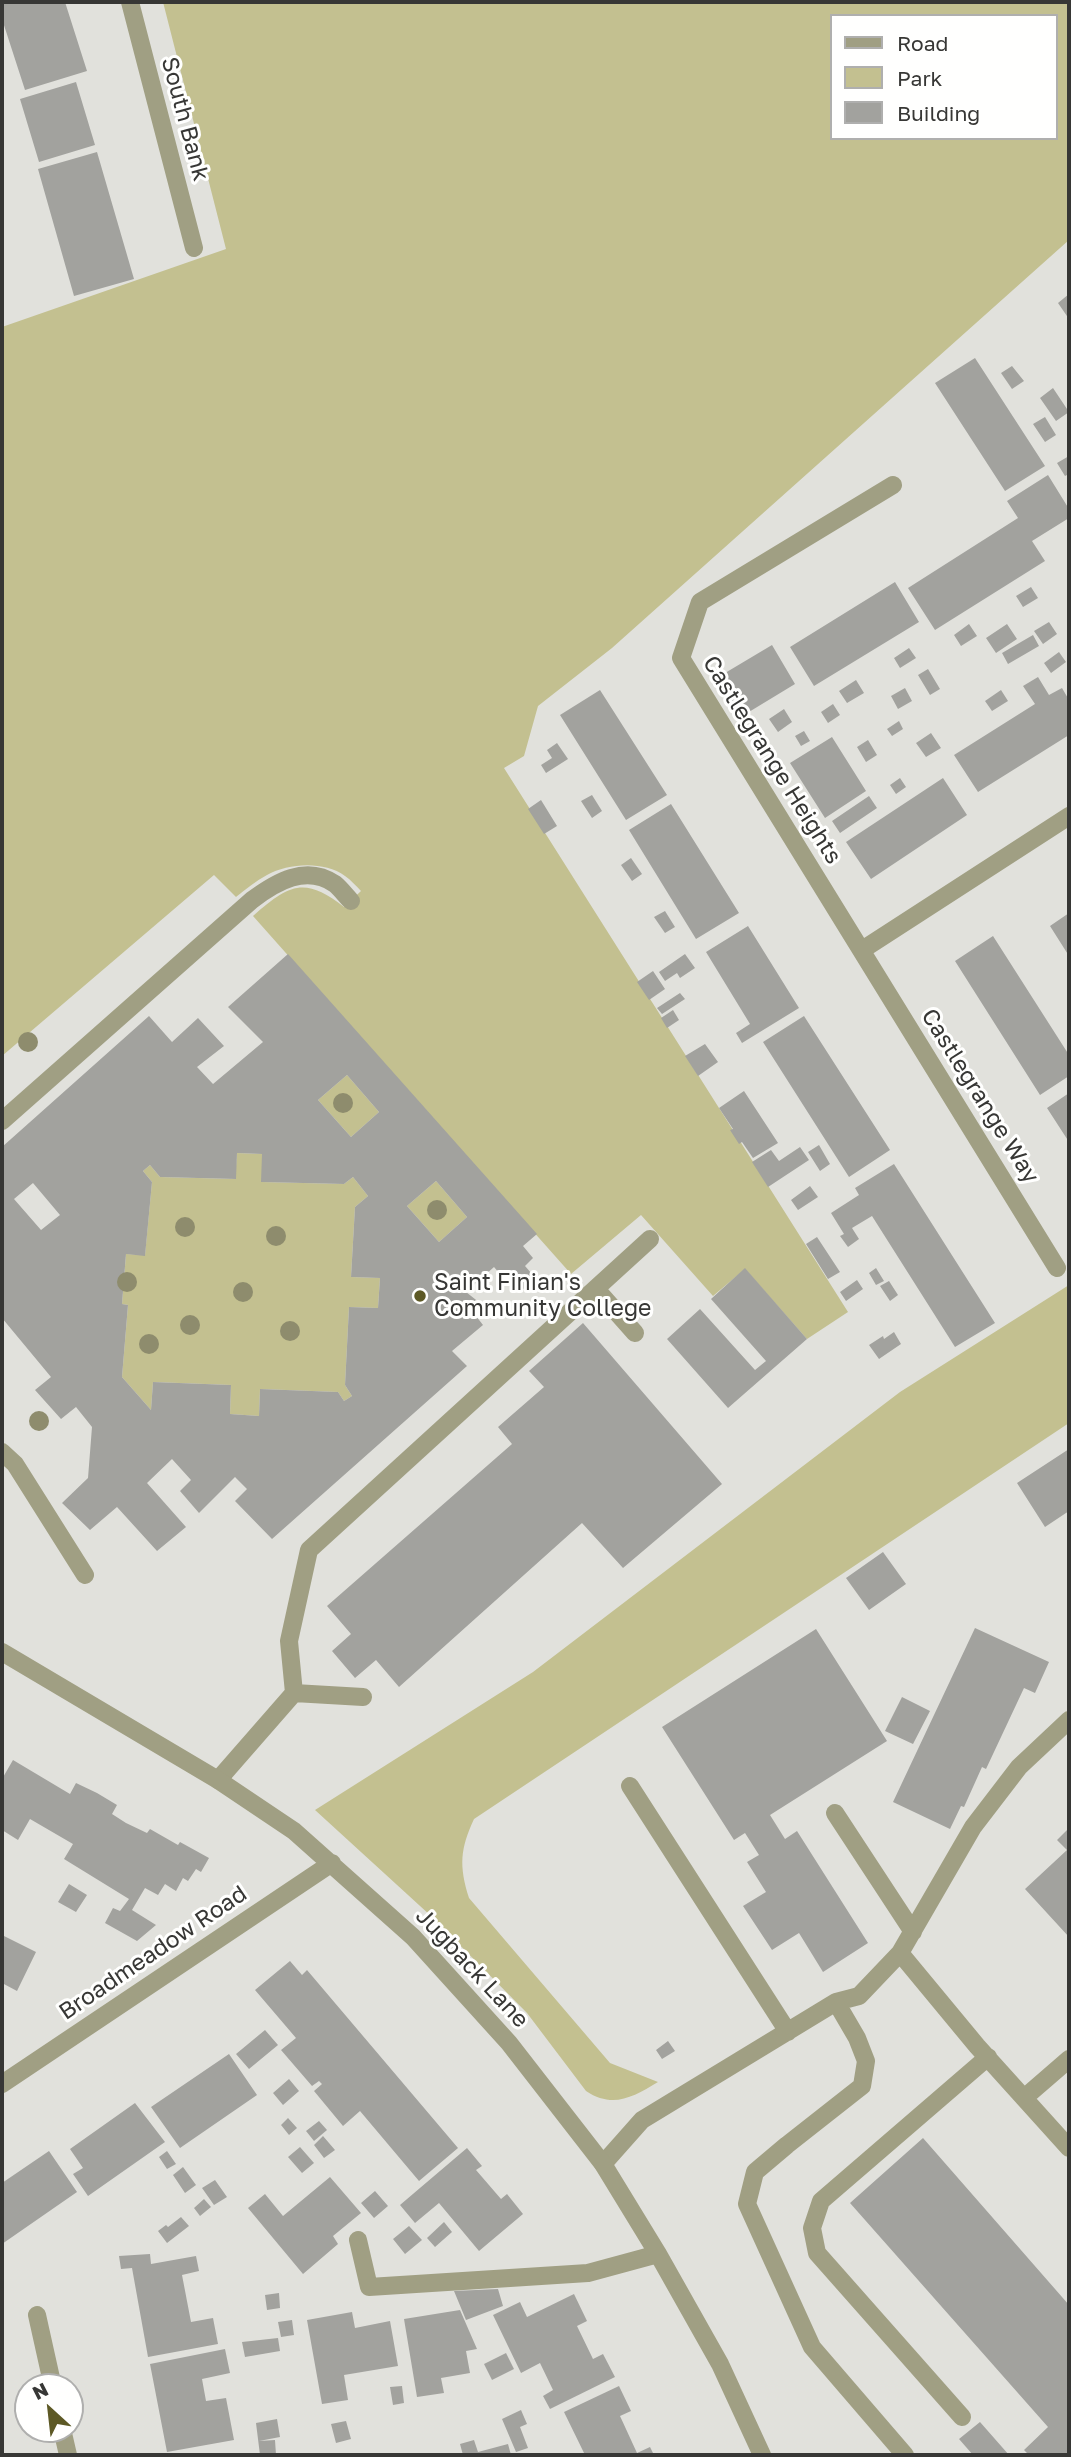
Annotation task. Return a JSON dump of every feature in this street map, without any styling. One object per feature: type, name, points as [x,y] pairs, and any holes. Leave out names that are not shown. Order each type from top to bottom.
[{"type":"street","name":"South Bank","points":[[130,2],[194,248]]},
{"type":"street","name":"Castlegrange Heights","points":[[862,950],[681,658],[700,602],[893,485]]},
{"type":"street","points":[[862,950],[1069,816]]},
{"type":"street","points":[[2,1121],[273,884],[289,877],[322,878],[336,885],[351,901]]},
{"type":"street","name":"Castlegrange Way","points":[[862,950],[1057,1268]]},
{"type":"street","points":[[218,1780],[294,1693],[289,1641],[309,1550],[650,1240]]},
{"type":"street","points":[[596,1289],[635,1333]]},
{"type":"street","points":[[2,1452],[15,1464],[85,1575]]},
{"type":"street","name":"Jugback Lane","points":[[2,1652],[218,1780],[294,1831],[413,1937],[509,2043],[603,2164],[720,2364],[762,2455]]},
{"type":"street","points":[[294,1693],[363,1697]]},
{"type":"street","points":[[603,2164],[642,2120],[836,2003],[859,1996],[900,1952],[973,1827],[1019,1768],[1069,1720]]},
{"type":"street","points":[[630,1786],[788,2032]]},
{"type":"street","points":[[835,1813],[913,1932]]},
{"type":"street","name":"Broadmeadow Road","points":[[2,2084],[332,1863]]},
{"type":"street","points":[[900,1952],[982,2052],[1069,2148]]},
{"type":"street","points":[[836,2003],[858,2038],[866,2061],[862,2086],[755,2172],[747,2204],[812,2347],[905,2455]]},
{"type":"street","points":[[962,2417],[817,2253],[812,2228],[821,2201],[982,2052]]},
{"type":"street","points":[[1024,2098],[1069,2059]]},
{"type":"street","points":[[358,2240],[369,2287],[588,2273],[658,2255]]},
{"type":"street","points":[[37,2315],[50,2373]]},
{"type":"green space","points":[[163,2],[1069,2],[1069,240],[612,648],[538,706],[524,756],[504,768],[848,1312],[807,1339],[745,1269],[713,1296],[641,1215],[571,1274],[253,916],[277,897],[297,888],[318,891],[344,907],[361,891],[337,871],[306,865],[286,868],[263,877],[236,897],[214,875],[2,1056],[2,327],[226,249]]},
{"type":"green space","points":[[347,1075],[379,1112],[351,1137],[318,1100]]},
{"type":"green space","points":[[237,1153],[262,1154],[262,1182],[344,1184],[353,1177],[368,1196],[355,1207],[351,1277],[380,1278],[378,1308],[349,1307],[345,1385],[352,1396],[344,1401],[338,1392],[260,1389],[259,1416],[230,1414],[231,1385],[153,1382],[151,1410],[122,1377],[128,1305],[122,1304],[126,1254],[145,1255],[152,1182],[143,1171],[150,1165],[160,1177],[235,1179]]},
{"type":"green space","points":[[436,1181],[467,1217],[439,1242],[407,1206]]},
{"type":"green space","points":[[1069,1285],[1069,1423],[474,1819],[462,1858],[469,1898],[610,2063],[658,2082],[623,2099],[605,2099],[586,2091],[527,2013],[431,1916],[315,1810],[533,1672],[900,1392]]},
{"type":"building","points":[[2,2],[65,2],[87,71],[25,90],[2,19]]},
{"type":"building","points":[[76,82],[95,145],[39,162],[20,99]]},
{"type":"building","points":[[97,152],[134,279],[74,296],[38,169]]},
{"type":"building","points":[[1069,294],[1069,319],[1058,303]]},
{"type":"building","points":[[975,358],[1045,466],[1005,491],[935,383]]},
{"type":"building","points":[[1012,366],[1024,381],[1012,389],[1001,373]]},
{"type":"building","points":[[1053,388],[1069,412],[1056,421],[1040,398]]},
{"type":"building","points":[[1045,417],[1056,435],[1045,442],[1033,424]]},
{"type":"building","points":[[1069,456],[1069,474],[1065,476],[1057,463]]},
{"type":"building","points":[[1048,475],[1069,509],[1069,518],[1032,541],[1045,561],[935,630],[908,588],[1018,518],[1007,501]]},
{"type":"building","points":[[895,582],[919,622],[814,686],[790,647]]},
{"type":"building","points":[[1031,587],[1038,598],[1023,607],[1016,596]]},
{"type":"building","points":[[1049,622],[1057,634],[1043,644],[1034,631]]},
{"type":"building","points":[[969,624],[977,636],[961,646],[954,635]]},
{"type":"building","points":[[1007,624],[1017,639],[996,653],[986,638]]},
{"type":"building","points":[[1033,635],[1039,646],[1008,664],[1002,653]]},
{"type":"building","points":[[772,645],[795,684],[739,718],[715,679]]},
{"type":"building","points":[[909,648],[916,658],[900,668],[894,658]]},
{"type":"building","points":[[1059,652],[1066,662],[1051,673],[1044,663]]},
{"type":"building","points":[[928,669],[940,689],[930,695],[918,675]]},
{"type":"building","points":[[1038,677],[1049,695],[1062,688],[1069,700],[1069,735],[978,792],[954,755],[1035,704],[1023,686]]},
{"type":"building","points":[[856,680],[864,693],[847,703],[839,691]]},
{"type":"building","points":[[905,688],[912,701],[898,709],[891,696]]},
{"type":"building","points":[[600,690],[667,795],[626,820],[560,715]]},
{"type":"building","points":[[1001,690],[1008,701],[992,711],[985,701]]},
{"type":"building","points":[[833,704],[840,715],[828,723],[821,712]]},
{"type":"building","points":[[784,709],[792,722],[778,732],[769,719]]},
{"type":"building","points":[[899,721],[903,729],[892,736],[887,729]]},
{"type":"building","points":[[804,731],[810,741],[801,746],[795,736]]},
{"type":"building","points":[[931,733],[941,748],[926,757],[916,743]]},
{"type":"building","points":[[832,737],[866,791],[825,818],[790,763]]},
{"type":"building","points":[[868,740],[877,755],[866,762],[857,747]]},
{"type":"building","points":[[557,743],[568,759],[546,773],[541,765],[552,758],[547,750]]},
{"type":"building","points":[[900,778],[906,787],[896,794],[890,785]]},
{"type":"building","points":[[943,778],[967,815],[871,879],[846,842]]},
{"type":"building","points":[[592,795],[602,811],[592,818],[581,801]]},
{"type":"building","points":[[869,796],[877,808],[840,833],[832,821]]},
{"type":"building","points":[[541,800],[557,826],[544,834],[528,809]]},
{"type":"building","points":[[671,804],[739,913],[696,939],[629,830]]},
{"type":"building","points":[[631,858],[642,874],[632,881],[621,865]]},
{"type":"building","points":[[665,911],[675,927],[665,933],[654,917]]},
{"type":"building","points":[[1069,913],[1069,956],[1050,926]]},
{"type":"building","points":[[748,926],[799,1008],[742,1043],[736,1033],[750,1024],[706,952]]},
{"type":"building","points":[[993,936],[1069,1055],[1069,1076],[1040,1095],[955,961]]},
{"type":"building","points":[[288,954],[537,1234],[523,1246],[533,1258],[525,1266],[539,1282],[527,1293],[512,1275],[506,1281],[494,1267],[466,1292],[485,1307],[476,1316],[483,1325],[452,1351],[467,1366],[272,1539],[235,1501],[247,1489],[235,1477],[199,1513],[180,1491],[191,1480],[172,1459],[147,1483],[186,1527],[157,1551],[117,1507],[90,1530],[62,1503],[88,1478],[92,1427],[76,1407],[61,1419],[35,1390],[51,1377],[2,1318],[2,1147],[149,1016],[172,1042],[198,1018],[224,1046],[197,1067],[213,1084],[263,1042],[228,1007]],"holes":[[[347,1075],[379,1112],[351,1137],[318,1100]],[[237,1153],[262,1154],[261,1182],[344,1184],[353,1177],[368,1196],[355,1207],[351,1277],[380,1278],[378,1308],[349,1307],[345,1385],[352,1396],[344,1401],[338,1392],[260,1389],[259,1416],[230,1414],[231,1385],[153,1382],[151,1410],[122,1377],[128,1305],[122,1304],[126,1254],[145,1256],[152,1182],[143,1171],[150,1165],[160,1177],[236,1179]],[[436,1181],[467,1217],[439,1242],[407,1206]],[[33,1183],[60,1215],[41,1230],[14,1199]]]},
{"type":"building","points":[[685,954],[695,968],[680,978],[677,973],[665,981],[659,972]]},
{"type":"building","points":[[653,971],[665,989],[649,1000],[637,982]]},
{"type":"building","points":[[680,993],[685,999],[662,1014],[657,1008]]},
{"type":"building","points":[[673,1010],[679,1020],[667,1028],[661,1018]]},
{"type":"building","points":[[804,1016],[890,1150],[849,1177],[763,1042]]},
{"type":"building","points":[[705,1044],[718,1062],[698,1076],[685,1056]]},
{"type":"building","points":[[744,1091],[778,1143],[753,1158],[742,1142],[739,1144],[719,1108]]},
{"type":"building","points":[[1069,1093],[1069,1142],[1047,1108]]},
{"type":"building","points":[[819,1145],[830,1164],[820,1171],[808,1152]]},
{"type":"building","points":[[800,1147],[809,1160],[768,1187],[752,1162],[771,1150],[779,1161]]},
{"type":"building","points":[[894,1164],[995,1323],[955,1347],[872,1216],[852,1228],[859,1239],[848,1247],[840,1236],[844,1234],[831,1213],[859,1195],[855,1188]]},
{"type":"building","points":[[810,1186],[818,1197],[798,1210],[791,1200]]},
{"type":"building","points":[[817,1237],[840,1272],[828,1279],[806,1244]]},
{"type":"building","points":[[745,1268],[807,1339],[728,1408],[667,1339],[700,1309],[755,1370],[766,1361],[711,1299]]},
{"type":"building","points":[[876,1268],[884,1281],[876,1285],[869,1273]]},
{"type":"building","points":[[857,1280],[863,1289],[846,1301],[840,1292]]},
{"type":"building","points":[[889,1281],[898,1295],[890,1301],[880,1286]]},
{"type":"building","points":[[583,1323],[722,1484],[623,1568],[582,1523],[399,1687],[376,1660],[355,1678],[332,1651],[351,1634],[327,1606],[512,1444],[498,1427],[544,1387],[529,1371]]},
{"type":"building","points":[[894,1332],[901,1344],[879,1359],[869,1345]]},
{"type":"building","points":[[1069,1449],[1069,1511],[1045,1527],[1017,1483]]},
{"type":"building","points":[[883,1552],[906,1584],[869,1610],[846,1578]]},
{"type":"building","points":[[975,1628],[1049,1662],[1035,1693],[1024,1688],[986,1769],[982,1767],[964,1807],[961,1806],[950,1829],[893,1802]]},
{"type":"building","points":[[816,1629],[887,1741],[770,1815],[785,1839],[797,1831],[868,1943],[823,1972],[799,1933],[772,1950],[743,1906],[766,1892],[747,1862],[759,1855],[745,1833],[734,1840],[662,1727]]},
{"type":"building","points":[[902,1697],[930,1711],[913,1744],[885,1731]]},
{"type":"building","points":[[13,1760],[70,1794],[76,1783],[97,1793],[117,1805],[112,1814],[126,1823],[147,1833],[150,1829],[209,1858],[201,1872],[196,1869],[188,1881],[183,1878],[176,1891],[165,1884],[158,1895],[145,1888],[132,1910],[156,1925],[137,1941],[105,1923],[113,1908],[120,1911],[129,1899],[64,1859],[73,1844],[30,1819],[18,1840],[2,1830],[2,1779]]},
{"type":"building","points":[[1069,1828],[1069,1937],[1025,1889],[1067,1850],[1057,1840]]},
{"type":"building","points":[[69,1884],[87,1895],[76,1912],[58,1902]]},
{"type":"building","points":[[2,1935],[36,1952],[17,1991],[2,1983]]},
{"type":"building","points":[[290,1961],[302,1975],[307,1970],[458,2148],[419,2181],[360,2111],[343,2126],[314,2091],[322,2084],[319,2081],[312,2086],[281,2050],[296,2038],[255,1990]]},
{"type":"building","points":[[265,2030],[278,2045],[249,2069],[236,2054]]},
{"type":"building","points":[[668,2041],[675,2051],[662,2059],[656,2050]]},
{"type":"building","points":[[229,2054],[257,2095],[180,2148],[151,2107]]},
{"type":"building","points":[[289,2079],[299,2091],[283,2105],[273,2093]]},
{"type":"building","points":[[135,2103],[165,2142],[88,2196],[73,2174],[83,2168],[70,2149]]},
{"type":"building","points":[[288,2118],[297,2128],[289,2135],[281,2125]]},
{"type":"building","points":[[319,2121],[327,2130],[314,2141],[306,2131]]},
{"type":"building","points":[[323,2136],[335,2150],[324,2158],[314,2145]]},
{"type":"building","points":[[923,2138],[1069,2305],[1069,2455],[1029,2455],[1024,2450],[1048,2427],[850,2203]]},
{"type":"building","points":[[300,2147],[314,2163],[302,2173],[288,2157]]},
{"type":"building","points":[[467,2148],[482,2166],[476,2170],[501,2199],[507,2194],[523,2214],[479,2251],[439,2203],[415,2223],[400,2205]]},
{"type":"building","points":[[49,2151],[77,2192],[2,2244],[2,2183]]},
{"type":"building","points":[[167,2151],[176,2164],[167,2169],[159,2157]]},
{"type":"building","points":[[183,2167],[196,2185],[185,2193],[173,2175]]},
{"type":"building","points":[[330,2177],[361,2213],[333,2236],[338,2244],[303,2274],[248,2208],[265,2194],[283,2216]]},
{"type":"building","points":[[215,2180],[227,2197],[214,2205],[202,2188]]},
{"type":"building","points":[[375,2191],[388,2206],[374,2218],[361,2203]]},
{"type":"building","points":[[204,2199],[211,2207],[200,2216],[194,2208]]},
{"type":"building","points":[[181,2217],[189,2226],[167,2243],[158,2231]]},
{"type":"building","points":[[444,2222],[452,2232],[435,2247],[427,2238]]},
{"type":"building","points":[[409,2226],[422,2240],[405,2254],[393,2239]]},
{"type":"building","points":[[150,2254],[151,2264],[196,2256],[199,2271],[182,2275],[191,2322],[213,2318],[218,2344],[148,2357],[132,2268],[121,2269],[119,2256]]},
{"type":"building","points":[[498,2289],[503,2306],[466,2320],[454,2291]]},
{"type":"building","points":[[279,2293],[280,2308],[267,2310],[265,2295]]},
{"type":"building","points":[[574,2294],[587,2321],[577,2326],[593,2359],[603,2354],[615,2377],[550,2409],[543,2396],[553,2390],[540,2363],[521,2373],[493,2315],[520,2302],[527,2317]]},
{"type":"building","points":[[460,2310],[477,2349],[466,2351],[470,2373],[441,2378],[444,2393],[417,2397],[404,2319]]},
{"type":"building","points":[[352,2312],[355,2328],[390,2321],[398,2366],[344,2375],[348,2400],[322,2404],[307,2320]]},
{"type":"building","points":[[292,2320],[294,2335],[281,2337],[278,2322]]},
{"type":"building","points":[[278,2338],[280,2351],[245,2357],[242,2342]]},
{"type":"building","points":[[225,2349],[230,2373],[202,2379],[206,2401],[226,2398],[234,2440],[167,2452],[150,2364]]},
{"type":"building","points":[[506,2353],[514,2369],[492,2380],[484,2364]]},
{"type":"building","points":[[402,2386],[404,2403],[393,2405],[390,2387]]},
{"type":"building","points":[[619,2386],[631,2411],[620,2416],[637,2453],[650,2447],[654,2455],[585,2455],[564,2412]]},
{"type":"building","points":[[521,2410],[527,2424],[520,2427],[528,2448],[516,2452],[502,2419]]},
{"type":"building","points":[[277,2419],[280,2437],[259,2441],[275,2440],[276,2455],[260,2455],[256,2423]]},
{"type":"building","points":[[346,2421],[351,2439],[336,2443],[331,2424]]},
{"type":"building","points":[[980,2422],[1009,2455],[973,2455],[959,2439]]},
{"type":"building","points":[[474,2440],[478,2452],[508,2444],[511,2455],[463,2455],[460,2444]]},
{"type":"place","name":"Saint Finian's Community College","points":[[420,1296]]}]
